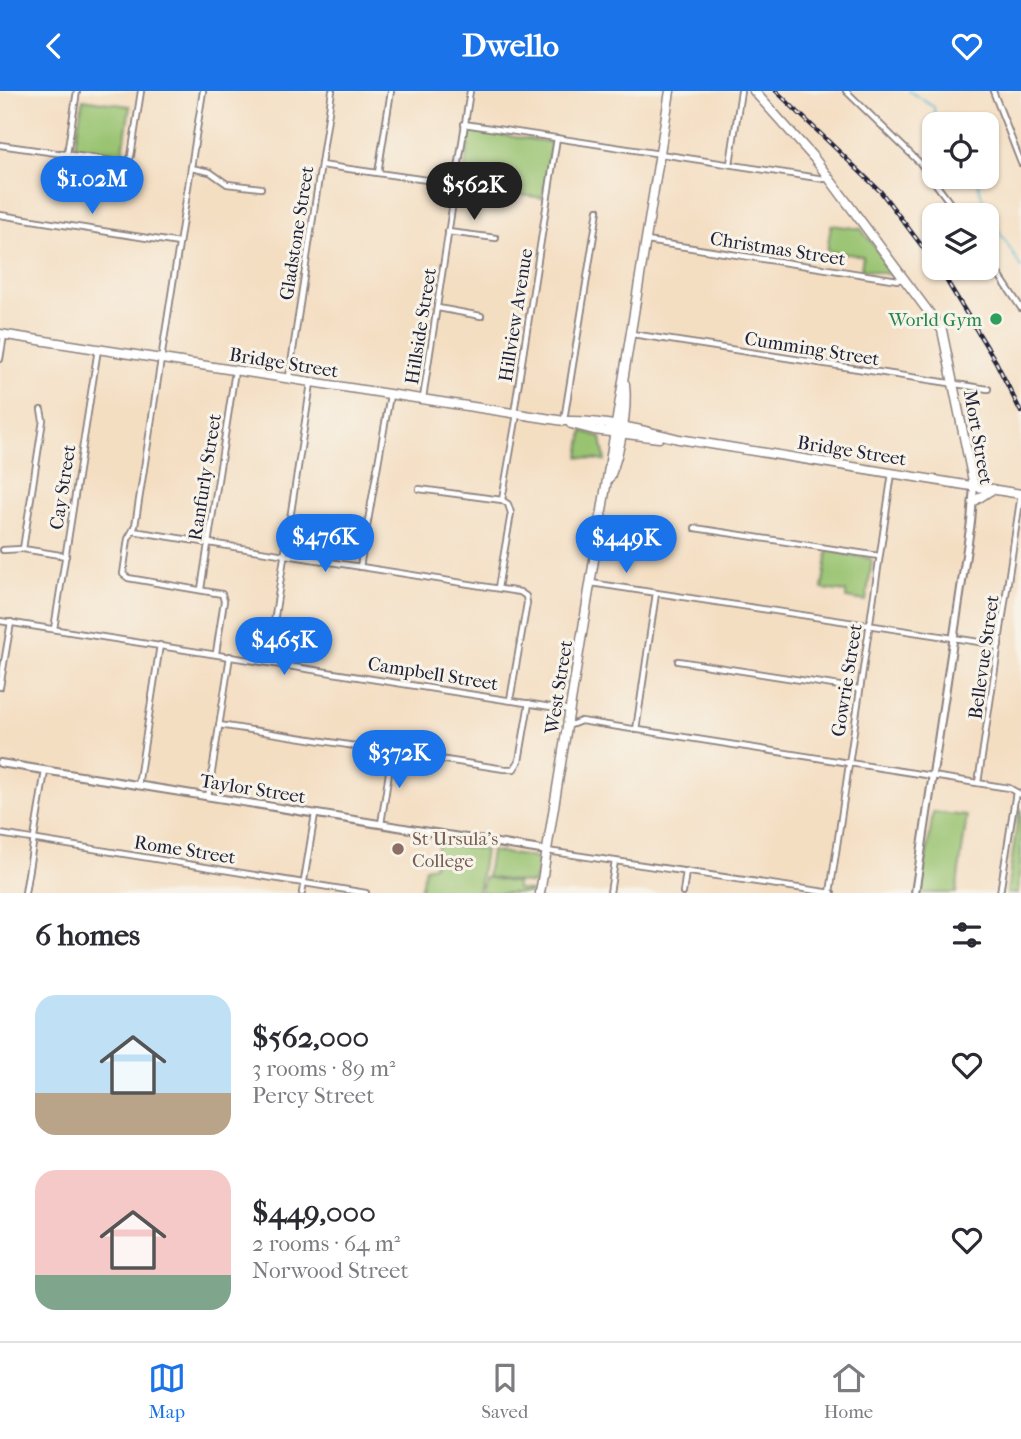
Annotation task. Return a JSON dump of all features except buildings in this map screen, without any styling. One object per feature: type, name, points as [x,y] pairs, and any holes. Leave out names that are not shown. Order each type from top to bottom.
[{"type":"main road","name":"West Street","points":[[607,486],[614,467],[617,409],[632,334],[670,91]]},
{"type":"main road","name":"Mort Street","points":[[754,91],[830,177],[942,330],[974,486]]},
{"type":"main road","name":"Bridge Street","points":[[2,334],[516,414],[578,421],[618,430],[1021,494]]},
{"type":"main road","name":"West Street","points":[[540,893],[608,467],[626,397],[624,381]]},
{"type":"main road","points":[[578,421],[607,418],[617,409]]},
{"type":"main road","name":"Bridge Street","points":[[564,421],[594,430],[618,430]]},
{"type":"main road","points":[[594,430],[604,439],[608,467]]},
{"type":"main road","points":[[974,502],[993,489]]},
{"type":"street","points":[[67,154],[77,91]]},
{"type":"street","points":[[127,163],[131,156],[141,91]]},
{"type":"street","points":[[203,91],[135,526],[128,539],[123,574],[128,578],[222,594],[224,601],[216,653]]},
{"type":"street","name":"Gladstone Street","points":[[288,379],[332,91]]},
{"type":"street","points":[[378,173],[391,91]]},
{"type":"street","name":"Hillside Street","points":[[422,399],[470,91]]},
{"type":"street","points":[[730,164],[741,91]]},
{"type":"street","points":[[846,91],[920,163],[950,203]]},
{"type":"street","points":[[993,91],[1021,163]]},
{"type":"street","points":[[464,124],[824,179],[830,177]]},
{"type":"street","name":"Hillview Avenue","points":[[502,500],[557,138]]},
{"type":"street","points":[[0,145],[127,163],[134,169]]},
{"type":"street","points":[[321,165],[455,184]]},
{"type":"street","points":[[191,168],[210,172],[227,184],[261,188]]},
{"type":"street","points":[[564,421],[598,211]]},
{"type":"street","points":[[0,215],[179,243]]},
{"type":"street","points":[[448,232],[496,238]]},
{"type":"street","name":"Christmas Street","points":[[647,241],[898,281],[905,278]]},
{"type":"street","points":[[999,275],[1021,308]]},
{"type":"street","points":[[437,307],[481,316]]},
{"type":"street","points":[[0,359],[2,334]]},
{"type":"street","name":"Cumming Street","points":[[632,334],[988,389]]},
{"type":"street","name":"Cay Street","points":[[54,629],[97,349]]},
{"type":"street","name":"Ranfurly Street","points":[[201,589],[235,370]]},
{"type":"street","points":[[268,662],[312,382]]},
{"type":"street","points":[[360,567],[390,394]]},
{"type":"street","points":[[23,549],[43,420],[41,410]]},
{"type":"street","name":"Gowrie Street","points":[[831,893],[847,762],[892,473]]},
{"type":"street","name":"Mort Street","points":[[915,893],[974,502],[974,486]]},
{"type":"street","points":[[419,489],[502,500],[508,504],[511,513],[498,588]]},
{"type":"street","name":"Bellevue Street","points":[[978,783],[1021,494]]},
{"type":"street","points":[[695,528],[879,556]]},
{"type":"street","points":[[132,531],[520,592],[526,596],[527,603],[510,700]]},
{"type":"street","points":[[2,550],[23,549],[66,556]]},
{"type":"street","points":[[591,583],[999,645]]},
{"type":"street","points":[[636,730],[656,593]]},
{"type":"street","name":"Campbell Street","points":[[0,621],[570,710]]},
{"type":"street","points":[[0,687],[11,622]]},
{"type":"street","points":[[138,786],[160,645]]},
{"type":"street","points":[[208,797],[230,656]]},
{"type":"street","points":[[678,661],[859,689]]},
{"type":"street","points":[[219,725],[392,753],[514,769],[519,761],[528,703]]},
{"type":"street","points":[[568,726],[575,722],[585,722],[1009,788],[1018,794],[1000,893]]},
{"type":"street","points":[[381,824],[392,753]]},
{"type":"street","name":"Taylor Street","points":[[0,763],[547,851],[831,893]]},
{"type":"street","points":[[26,893],[45,771]]},
{"type":"street","points":[[302,893],[315,814]]},
{"type":"street","name":"Rome Street","points":[[0,834],[366,893]]},
{"type":"street","points":[[610,893],[615,861]]},
{"type":"street","points":[[683,893],[686,871]]},
{"type":"green space","points":[[83,99],[130,106],[123,152],[120,155],[78,148],[75,144]]},
{"type":"green space","points":[[474,131],[549,142],[551,145],[543,198],[462,186],[470,134]]},
{"type":"green space","points":[[831,225],[861,229],[893,275],[861,269],[863,256],[827,251]]},
{"type":"green space","points":[[583,431],[601,437],[605,461],[579,457]]},
{"type":"green space","points":[[828,551],[869,558],[872,561],[866,601],[846,598],[846,592],[822,589]]},
{"type":"green space","points":[[1021,809],[1018,893],[1007,893],[1019,810]]},
{"type":"green space","points":[[933,812],[967,816],[956,893],[921,893]]},
{"type":"green space","points":[[438,843],[485,850],[478,893],[420,892],[425,868],[434,866]]},
{"type":"green space","points":[[491,851],[536,858],[538,862],[534,884],[487,877]]},
{"type":"green space","points":[[484,877],[517,883],[517,889],[531,893],[481,893]]},
{"type":"waterway","points":[[909,91],[934,107],[934,112]]},
{"type":"waterway","points":[[980,189],[989,213],[1021,268]]},
{"type":"railway","points":[[776,91],[881,192],[922,246]]},
{"type":"railway","points":[[946,280],[996,362],[1021,412]]},
{"type":"place","name":"World Gym","points":[[996,319]]},
{"type":"place","name":"St Ursula's College","points":[[398,849]]}]
